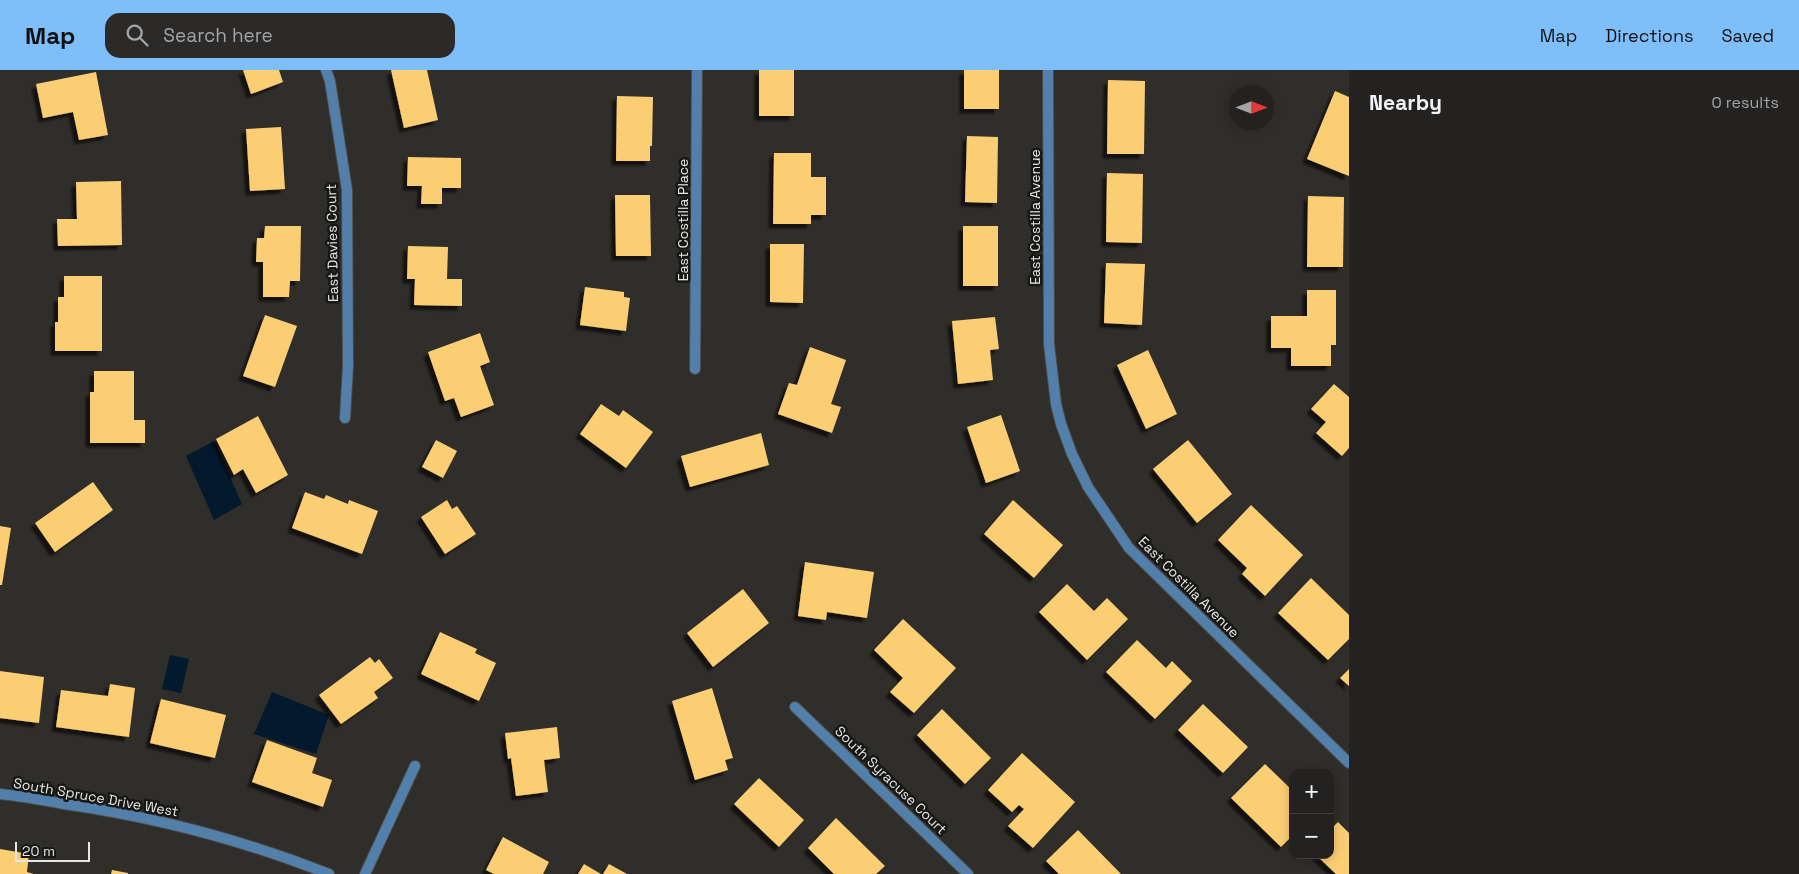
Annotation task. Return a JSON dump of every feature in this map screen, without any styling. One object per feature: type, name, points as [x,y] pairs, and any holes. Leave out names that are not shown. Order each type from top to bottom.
[{"type":"street","name":"East Davies Court","points":[[326,70],[330,81],[346,190],[348,366],[345,418]]},
{"type":"street","name":"East Costilla Place","points":[[696,369],[697,70]]},
{"type":"street","name":"East Costilla Avenue","points":[[1048,70],[1049,344],[1056,404],[1072,454],[1088,487],[1128,548],[1349,763]]},
{"type":"street","name":"South Syracuse Court","points":[[795,707],[968,874]]},
{"type":"street","points":[[365,874],[415,766]]},
{"type":"street","name":"South Spruce Drive West","points":[[0,794],[115,811],[167,822],[277,854],[329,874]]},
{"type":"water","points":[[214,441],[242,504],[214,520],[186,456]]},
{"type":"water","points":[[170,655],[189,659],[181,693],[162,689]]},
{"type":"water","points":[[272,692],[329,715],[316,754],[254,734]]},
{"type":"building","points":[[243,70],[279,70],[283,82],[251,94]]},
{"type":"building","points":[[391,70],[427,70],[438,120],[404,128]]},
{"type":"building","points":[[759,70],[794,70],[794,116],[759,116]]},
{"type":"building","points":[[964,70],[999,70],[999,109],[964,109]]},
{"type":"building","points":[[96,72],[108,135],[79,140],[73,112],[43,118],[36,84]]},
{"type":"building","points":[[1108,80],[1145,81],[1144,154],[1107,154]]},
{"type":"building","points":[[1335,91],[1349,97],[1349,176],[1307,159]]},
{"type":"building","points":[[617,96],[653,97],[650,161],[616,161]]},
{"type":"building","points":[[281,127],[285,189],[250,191],[246,129]]},
{"type":"building","points":[[967,136],[998,137],[997,203],[965,202]]},
{"type":"building","points":[[774,153],[811,153],[811,177],[826,177],[826,215],[811,215],[811,224],[773,224]]},
{"type":"building","points":[[408,157],[461,158],[461,188],[442,188],[442,204],[421,204],[422,186],[407,186]]},
{"type":"building","points":[[1107,173],[1143,174],[1142,243],[1106,242]]},
{"type":"building","points":[[121,181],[122,245],[58,246],[57,219],[77,219],[76,182]]},
{"type":"building","points":[[615,195],[650,195],[651,256],[616,256]]},
{"type":"building","points":[[1308,196],[1344,197],[1343,267],[1307,267]]},
{"type":"building","points":[[265,226],[301,226],[300,281],[290,281],[289,297],[263,297],[263,262],[256,262],[257,238],[264,238]]},
{"type":"building","points":[[963,226],[998,226],[998,286],[963,286]]},
{"type":"building","points":[[770,244],[804,244],[803,303],[770,302]]},
{"type":"building","points":[[408,246],[448,247],[447,279],[462,279],[462,306],[414,305],[415,279],[407,279]]},
{"type":"building","points":[[1106,263],[1145,264],[1142,325],[1104,323]]},
{"type":"building","points":[[64,276],[102,276],[102,351],[55,351],[55,322],[58,322],[58,297],[64,297]]},
{"type":"building","points":[[585,287],[624,292],[624,297],[630,298],[626,331],[580,325]]},
{"type":"building","points":[[1307,290],[1336,290],[1336,345],[1331,345],[1331,366],[1291,366],[1291,348],[1271,348],[1271,316],[1307,316]]},
{"type":"building","points":[[265,315],[297,326],[275,387],[243,376]]},
{"type":"building","points":[[995,317],[999,349],[990,350],[993,380],[958,384],[952,321]]},
{"type":"building","points":[[480,333],[490,362],[480,366],[494,405],[461,417],[454,398],[445,401],[428,352]]},
{"type":"building","points":[[810,347],[846,360],[831,404],[841,407],[832,433],[778,414],[789,383],[797,385]]},
{"type":"building","points":[[1148,350],[1177,414],[1146,429],[1117,365]]},
{"type":"building","points":[[94,371],[134,371],[134,420],[145,420],[145,443],[90,443],[90,392],[94,392]]},
{"type":"building","points":[[1334,384],[1349,397],[1349,448],[1342,456],[1316,433],[1326,422],[1311,409]]},
{"type":"building","points":[[601,404],[619,416],[623,410],[653,432],[626,468],[580,434]]},
{"type":"building","points":[[1001,415],[1020,471],[986,483],[967,427]]},
{"type":"building","points":[[258,416],[288,475],[256,493],[243,469],[234,475],[216,439]]},
{"type":"building","points":[[761,433],[769,465],[690,487],[681,456]]},
{"type":"building","points":[[436,440],[457,451],[443,478],[422,467]]},
{"type":"building","points":[[1188,440],[1232,494],[1197,523],[1153,469]]},
{"type":"building","points":[[93,482],[113,510],[55,552],[35,523]]},
{"type":"building","points":[[305,492],[324,499],[326,495],[348,504],[349,500],[378,511],[362,554],[292,528]]},
{"type":"building","points":[[447,500],[452,509],[457,506],[476,534],[445,554],[421,517]]},
{"type":"building","points":[[1013,500],[1063,545],[1034,578],[984,534]]},
{"type":"building","points":[[1251,505],[1303,555],[1265,596],[1242,574],[1247,568],[1218,540]]},
{"type":"building","points":[[0,526],[11,528],[2,585],[0,585]]},
{"type":"building","points":[[805,562],[874,572],[867,618],[827,612],[826,620],[798,616]]},
{"type":"building","points":[[1311,578],[1349,615],[1349,639],[1328,660],[1278,613]]},
{"type":"building","points":[[1067,584],[1094,611],[1107,598],[1128,619],[1087,660],[1039,612]]},
{"type":"building","points":[[743,589],[769,623],[713,667],[687,633]]},
{"type":"building","points":[[903,619],[956,668],[914,713],[890,692],[903,678],[874,650]]},
{"type":"building","points":[[440,632],[477,649],[475,653],[496,663],[479,701],[421,674]]},
{"type":"building","points":[[1137,640],[1166,668],[1172,661],[1192,681],[1155,719],[1106,672]]},
{"type":"building","points":[[370,657],[375,663],[379,659],[393,678],[374,692],[378,698],[341,724],[319,695]]},
{"type":"building","points":[[1349,669],[1349,686],[1340,678]]},
{"type":"building","points":[[0,671],[44,677],[39,723],[0,718]]},
{"type":"building","points":[[110,684],[135,688],[129,737],[56,727],[61,690],[108,696]]},
{"type":"building","points":[[712,688],[733,758],[725,760],[728,770],[695,780],[672,701]]},
{"type":"building","points":[[161,699],[226,715],[215,758],[150,743]]},
{"type":"building","points":[[1203,704],[1248,747],[1223,773],[1178,730]]},
{"type":"building","points":[[942,709],[991,758],[965,784],[917,735]]},
{"type":"building","points":[[557,727],[560,758],[544,760],[548,792],[516,796],[511,758],[508,759],[505,733]]},
{"type":"building","points":[[267,740],[317,758],[312,773],[332,780],[323,807],[252,782]]},
{"type":"building","points":[[1022,753],[1075,802],[1033,848],[1008,826],[1024,809],[1019,805],[1012,812],[988,790]]},
{"type":"building","points":[[1265,764],[1289,787],[1289,839],[1281,847],[1231,798]]},
{"type":"building","points":[[759,778],[804,820],[779,847],[734,804]]},
{"type":"building","points":[[836,818],[885,866],[876,874],[834,874],[808,848]]},
{"type":"building","points":[[1338,822],[1349,833],[1349,874],[1336,874],[1320,859],[1334,859],[1334,826]]},
{"type":"building","points":[[1078,830],[1121,874],[1059,874],[1046,861]]},
{"type":"building","points":[[503,837],[549,862],[543,874],[494,874],[486,870]]},
{"type":"building","points":[[0,849],[29,854],[27,872],[34,874],[0,874]]},
{"type":"building","points":[[584,864],[601,874],[578,874]]},
{"type":"building","points":[[609,864],[627,874],[603,874]]},
{"type":"building","points":[[112,870],[128,873],[128,874],[111,874]]}]
